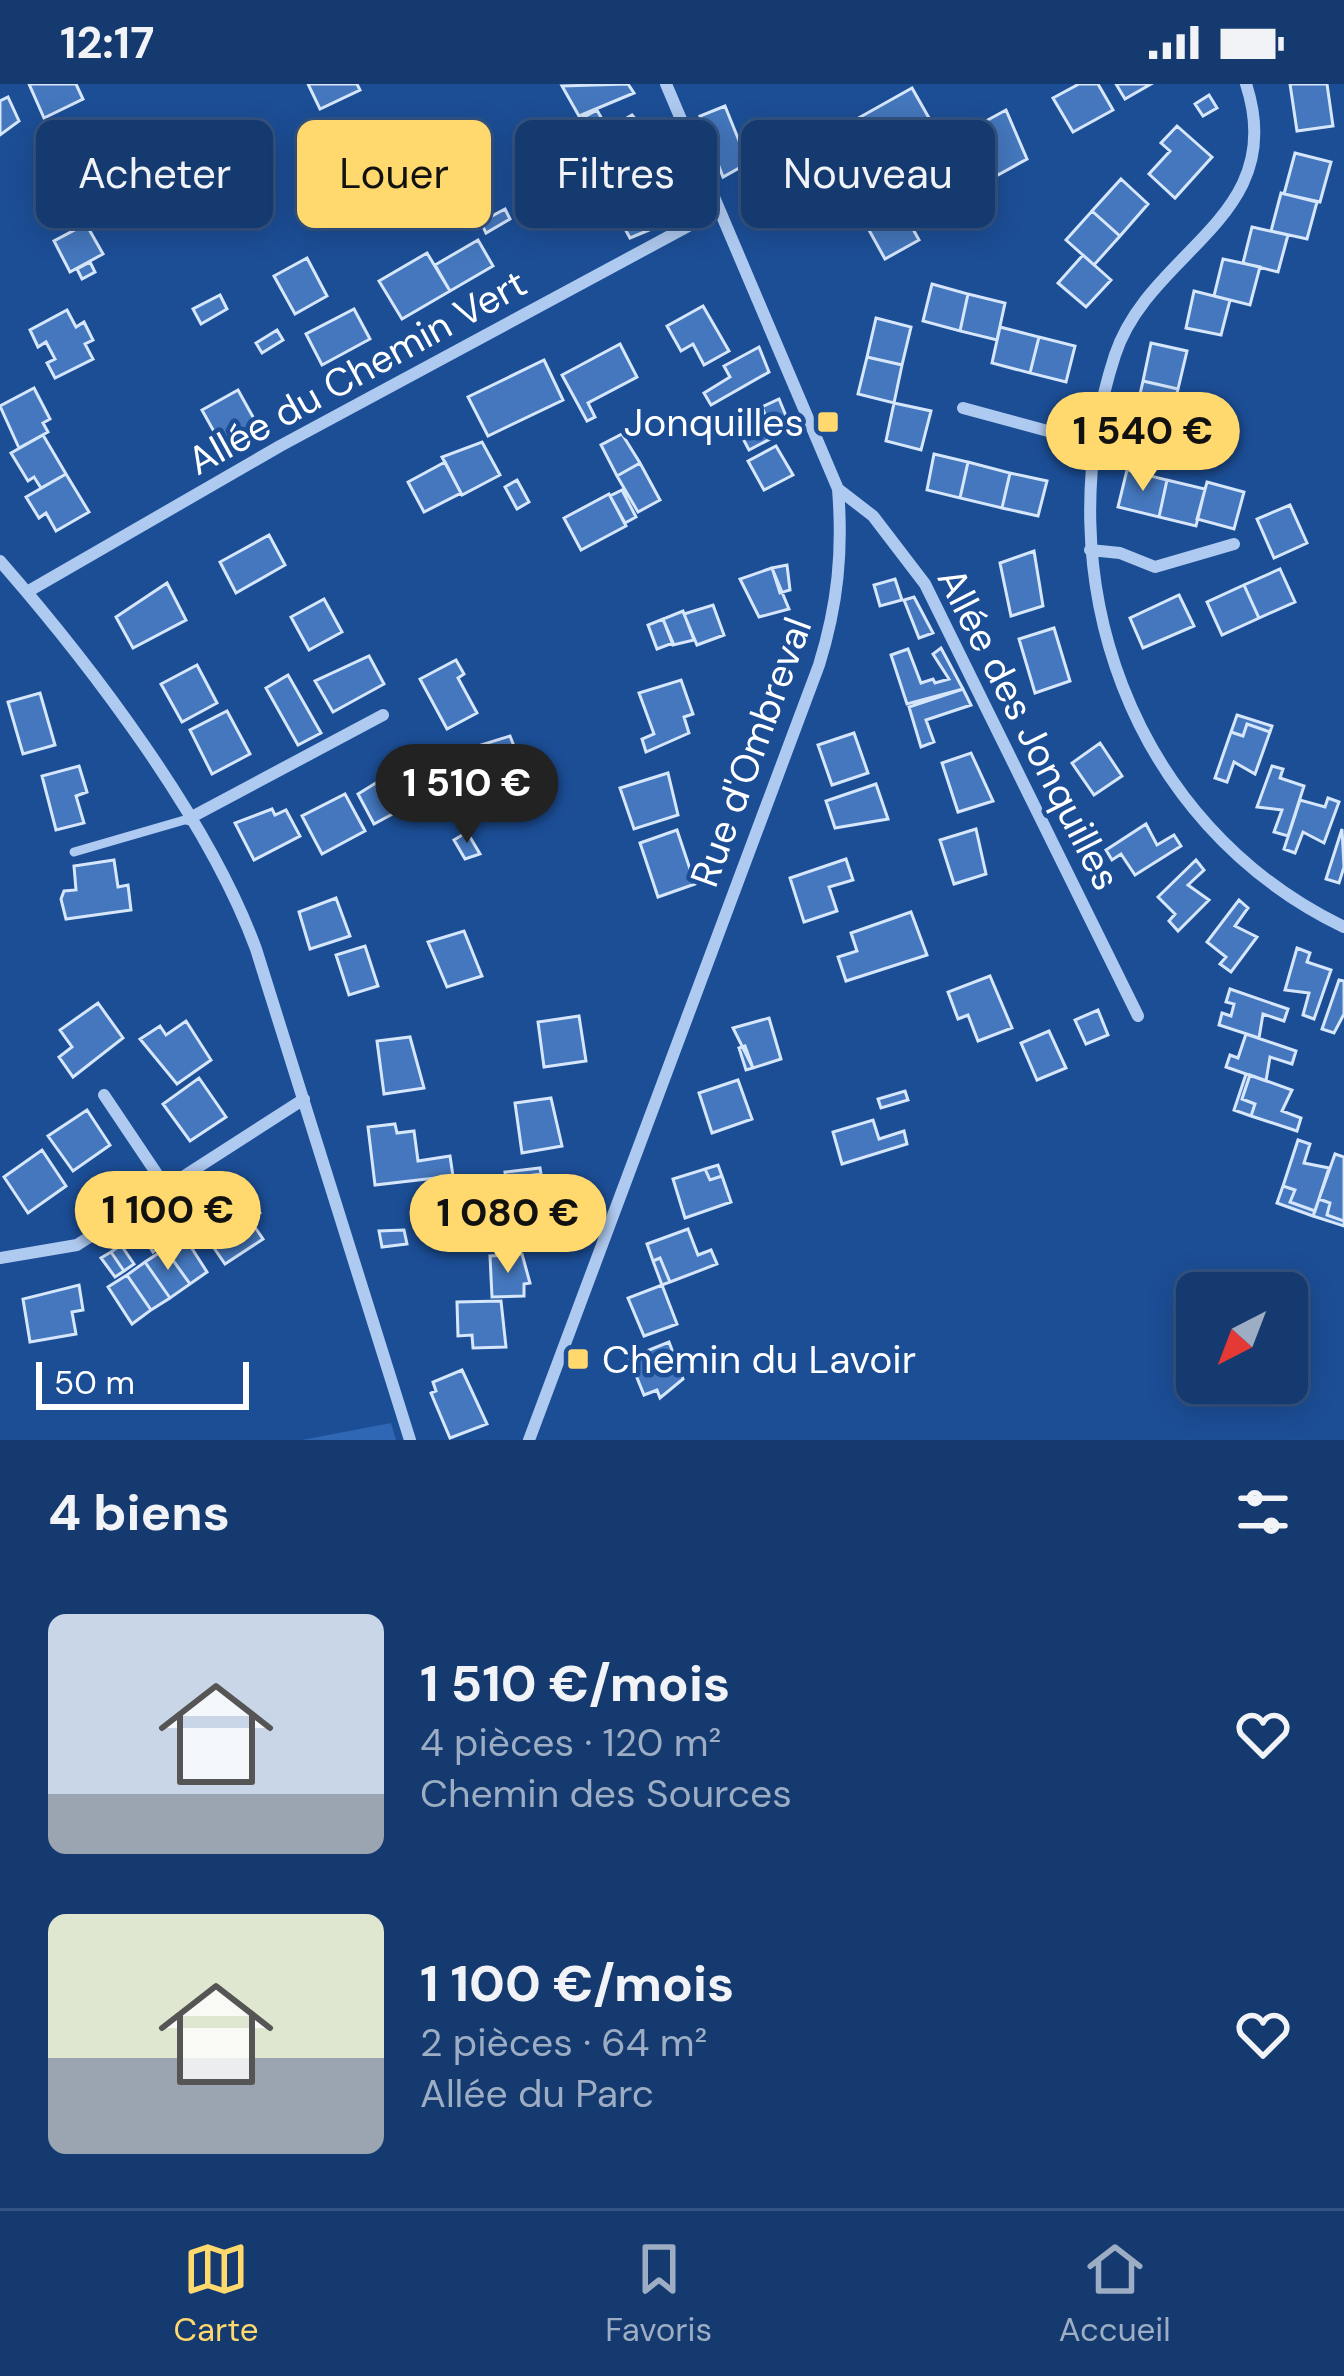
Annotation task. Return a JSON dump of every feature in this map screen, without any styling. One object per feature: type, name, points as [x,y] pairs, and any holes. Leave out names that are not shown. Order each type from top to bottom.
[{"type":"street","name":"Rue d'Ombreval","points":[[530,1440],[819,664],[838,591],[838,488],[813,420],[666,84]]},
{"type":"street","points":[[1246,84],[1256,122],[1255,157],[1238,196],[1143,303],[1115,352],[1096,444],[1090,550],[1102,634],[1120,688],[1162,767],[1204,823],[1310,910],[1344,927]]},
{"type":"street","name":"Allée du Chemin Vert","points":[[27,592],[280,446],[718,210]]},
{"type":"street","points":[[963,408],[1096,444]]},
{"type":"street","name":"Allée des Jonquilles","points":[[838,488],[874,516],[925,584],[1138,1016]]},
{"type":"street","points":[[1090,550],[1120,553],[1155,567],[1234,544]]},
{"type":"street","points":[[0,561],[102,688],[188,819],[246,922],[410,1440]]},
{"type":"street","points":[[188,819],[383,715]]},
{"type":"street","points":[[104,1095],[165,1186]]},
{"type":"street","points":[[0,1258],[77,1245],[304,1099]]},
{"type":"lane","points":[[74,852],[188,819]]},
{"type":"shaded area","points":[[391,1423],[396,1440],[302,1440]]},
{"type":"building","points":[[29,84],[76,84],[83,99],[44,118]]},
{"type":"building","points":[[308,84],[357,84],[360,90],[320,109]]},
{"type":"building","points":[[628,84],[634,93],[579,116],[562,86]]},
{"type":"building","points":[[1079,84],[1098,84],[1113,110],[1073,132],[1053,98]]},
{"type":"building","points":[[1116,84],[1151,84],[1125,99]]},
{"type":"building","points":[[1290,84],[1327,84],[1333,126],[1297,131]]},
{"type":"building","points":[[912,88],[929,118],[925,120],[855,120]]},
{"type":"building","points":[[1209,95],[1217,108],[1203,116],[1195,104]]},
{"type":"building","points":[[8,97],[19,121],[0,135],[0,101]]},
{"type":"building","points":[[725,106],[741,146],[741,167],[723,177],[717,161],[717,120],[700,116]]},
{"type":"building","points":[[597,110],[602,120],[579,120]]},
{"type":"building","points":[[1006,110],[1027,159],[998,175],[995,120],[988,120]]},
{"type":"building","points":[[1177,126],[1212,157],[1175,198],[1149,174],[1170,151],[1161,143]]},
{"type":"building","points":[[1295,153],[1331,162],[1320,202],[1284,194]]},
{"type":"building","points":[[1121,179],[1148,204],[1120,236],[1092,211]]},
{"type":"building","points":[[1281,193],[1317,202],[1307,239],[1271,231]]},
{"type":"building","points":[[505,209],[510,219],[486,233],[484,228],[491,228],[491,217]]},
{"type":"building","points":[[1092,211],[1120,236],[1094,265],[1066,240]]},
{"type":"building","points":[[1252,227],[1288,235],[1278,272],[1243,263]]},
{"type":"building","points":[[88,228],[103,254],[70,272],[54,241]]},
{"type":"building","points":[[625,228],[654,228],[630,238]]},
{"type":"building","points":[[868,228],[912,228],[919,240],[885,259]]},
{"type":"building","points":[[478,240],[493,266],[450,291],[435,265]]},
{"type":"building","points":[[427,253],[450,291],[402,319],[379,281]]},
{"type":"building","points":[[1083,255],[1111,280],[1086,307],[1058,283]]},
{"type":"building","points":[[307,258],[327,296],[295,314],[274,276]]},
{"type":"building","points":[[1223,259],[1260,267],[1250,305],[1214,296]]},
{"type":"building","points":[[90,262],[95,272],[82,279],[77,269]]},
{"type":"building","points":[[932,284],[968,294],[960,331],[923,321]]},
{"type":"building","points":[[1194,291],[1230,300],[1221,335],[1186,328]]},
{"type":"building","points":[[968,294],[1005,303],[997,340],[960,331]]},
{"type":"building","points":[[220,295],[227,309],[201,324],[193,309]]},
{"type":"building","points":[[703,306],[729,351],[704,365],[693,344],[681,351],[667,326]]},
{"type":"building","points":[[354,309],[370,339],[322,365],[306,334]]},
{"type":"building","points":[[67,310],[76,327],[84,322],[93,340],[85,344],[93,359],[55,378],[47,363],[55,359],[46,342],[38,347],[30,330]]},
{"type":"building","points":[[876,318],[911,327],[902,365],[867,357]]},
{"type":"building","points":[[1000,327],[1039,337],[1030,373],[992,363]]},
{"type":"building","points":[[277,330],[283,340],[262,353],[256,343]]},
{"type":"building","points":[[1039,337],[1075,346],[1066,382],[1030,373]]},
{"type":"building","points":[[1151,343],[1187,351],[1178,389],[1143,381]]},
{"type":"building","points":[[620,344],[637,377],[588,403],[595,417],[587,421],[562,375]]},
{"type":"building","points":[[759,347],[769,372],[711,405],[704,393],[730,377],[724,366]]},
{"type":"building","points":[[867,357],[902,365],[894,403],[858,394]]},
{"type":"building","points":[[544,360],[563,400],[488,436],[468,397]]},
{"type":"building","points":[[1143,381],[1178,389],[1168,429],[1134,421]]},
{"type":"building","points":[[34,388],[50,419],[43,423],[48,432],[19,448],[0,406]]},
{"type":"building","points":[[238,390],[258,426],[222,446],[202,410]]},
{"type":"building","points":[[779,399],[791,428],[749,450],[740,433],[766,417],[762,407]]},
{"type":"building","points":[[894,403],[931,411],[921,450],[886,441]]},
{"type":"building","points":[[622,434],[640,463],[617,476],[601,445]]},
{"type":"building","points":[[43,435],[66,474],[41,488],[34,477],[28,481],[11,453]]},
{"type":"building","points":[[482,442],[500,475],[462,495],[442,457]]},
{"type":"building","points":[[776,446],[793,475],[764,490],[748,461]]},
{"type":"building","points":[[934,454],[968,462],[960,498],[927,490]]},
{"type":"building","points":[[445,462],[461,493],[424,512],[408,482]]},
{"type":"building","points":[[968,462],[1010,473],[1002,508],[960,498]]},
{"type":"building","points":[[640,463],[660,500],[638,512],[617,476]]},
{"type":"building","points":[[1127,470],[1167,480],[1159,517],[1118,507]]},
{"type":"building","points":[[1010,473],[1047,481],[1038,516],[1002,508]]},
{"type":"building","points":[[66,474],[89,512],[56,531],[46,513],[39,518],[26,497]]},
{"type":"building","points":[[517,480],[529,502],[517,509],[505,487]]},
{"type":"building","points":[[1167,480],[1205,489],[1196,526],[1159,517]]},
{"type":"building","points":[[1207,482],[1244,492],[1234,529],[1197,519]]},
{"type":"building","points":[[622,490],[636,517],[625,523],[610,496]]},
{"type":"building","points":[[609,494],[626,526],[581,550],[564,518]]},
{"type":"building","points":[[1290,505],[1307,543],[1274,558],[1257,519]]},
{"type":"building","points":[[269,535],[285,565],[236,593],[220,562]]},
{"type":"building","points":[[1034,551],[1043,606],[1011,616],[1000,563]]},
{"type":"building","points":[[787,565],[790,590],[780,593],[772,568]]},
{"type":"building","points":[[772,568],[789,609],[759,617],[740,579]]},
{"type":"building","points":[[1280,569],[1295,602],[1259,618],[1244,585]]},
{"type":"building","points":[[895,579],[902,600],[880,606],[874,585]]},
{"type":"building","points":[[167,583],[186,620],[133,648],[116,617]]},
{"type":"building","points":[[1244,585],[1259,618],[1222,635],[1207,602]]},
{"type":"building","points":[[1179,595],[1194,626],[1143,648],[1130,618]]},
{"type":"building","points":[[914,597],[933,633],[919,638],[904,600]]},
{"type":"building","points":[[324,599],[342,632],[309,650],[291,617]]},
{"type":"building","points":[[713,605],[724,635],[697,645],[684,614]]},
{"type":"building","points":[[683,611],[694,640],[673,645],[663,619]]},
{"type":"building","points":[[663,619],[673,643],[657,649],[648,625]]},
{"type":"building","points":[[1054,628],[1070,681],[1035,693],[1019,639]]},
{"type":"building","points":[[941,648],[963,689],[907,704],[891,655],[908,649],[921,683],[933,679],[935,683],[949,679],[933,654]]},
{"type":"building","points":[[369,656],[384,684],[333,712],[315,681]]},
{"type":"building","points":[[456,660],[464,674],[458,678],[477,713],[447,729],[420,679]]},
{"type":"building","points":[[197,665],[217,703],[182,722],[161,684]]},
{"type":"building","points":[[288,675],[321,733],[298,745],[266,688]]},
{"type":"building","points":[[681,680],[693,714],[684,717],[689,733],[646,752],[642,739],[654,734],[639,693]]},
{"type":"building","points":[[963,689],[971,705],[926,720],[934,742],[921,747],[909,707]]},
{"type":"building","points":[[40,693],[55,745],[23,754],[8,702]]},
{"type":"building","points":[[227,711],[250,754],[212,774],[190,730]]},
{"type":"building","points":[[1237,715],[1272,726],[1270,732],[1247,724],[1243,736],[1231,732]]},
{"type":"building","points":[[1247,724],[1270,732],[1255,774],[1234,762],[1227,782],[1215,778],[1231,732],[1243,736]]},
{"type":"building","points":[[854,733],[868,773],[832,785],[818,745]]},
{"type":"building","points":[[510,736],[533,794],[497,805],[478,746]]},
{"type":"building","points":[[1100,743],[1122,776],[1094,795],[1072,763]]},
{"type":"building","points":[[971,753],[993,801],[958,812],[942,763]]},
{"type":"building","points":[[410,762],[428,795],[374,824],[358,794]]},
{"type":"building","points":[[79,766],[87,792],[76,796],[84,823],[56,830],[42,776]]},
{"type":"building","points":[[1272,766],[1283,769],[1280,778],[1304,786],[1288,836],[1274,832],[1282,810],[1257,807]]},
{"type":"building","points":[[668,773],[678,815],[634,829],[620,788]]},
{"type":"building","points":[[876,784],[888,819],[835,828],[826,801]]},
{"type":"building","points":[[345,794],[365,831],[322,854],[302,816]]},
{"type":"building","points":[[1328,798],[1339,802],[1324,843],[1303,832],[1295,853],[1284,849],[1300,800],[1325,807]]},
{"type":"building","points":[[272,809],[275,815],[286,810],[300,836],[254,860],[235,823]]},
{"type":"building","points":[[1146,824],[1157,845],[1174,835],[1181,846],[1135,875],[1121,854],[1112,860],[1106,850]]},
{"type":"building","points":[[976,829],[986,874],[954,884],[940,840]]},
{"type":"building","points":[[1342,829],[1344,867],[1339,883],[1326,879]]},
{"type":"building","points":[[677,830],[695,884],[658,897],[640,843]]},
{"type":"building","points":[[467,832],[480,854],[465,859],[454,840]]},
{"type":"building","points":[[846,859],[853,880],[829,887],[837,911],[804,922],[790,878]]},
{"type":"building","points":[[114,860],[118,887],[128,885],[131,910],[66,919],[61,899],[64,891],[76,890],[74,866]]},
{"type":"building","points":[[1196,860],[1204,870],[1188,885],[1209,900],[1178,931],[1169,921],[1175,914],[1158,897]]},
{"type":"building","points":[[336,898],[350,936],[310,949],[299,912]]},
{"type":"building","points":[[1239,900],[1248,908],[1235,926],[1257,937],[1231,972],[1220,964],[1226,957],[1207,942]]},
{"type":"building","points":[[911,912],[927,955],[846,981],[838,957],[857,951],[851,933]]},
{"type":"building","points":[[464,931],[482,976],[447,987],[428,942]]},
{"type":"building","points":[[365,946],[378,986],[349,995],[336,955]]},
{"type":"building","points":[[1297,948],[1310,953],[1307,962],[1331,970],[1314,1019],[1303,1015],[1309,993],[1285,990]]},
{"type":"building","points":[[990,976],[1012,1028],[978,1041],[968,1015],[958,1019],[948,992]]},
{"type":"building","points":[[1339,980],[1344,981],[1344,1014],[1334,1033],[1322,1029]]},
{"type":"building","points":[[1230,989],[1288,1009],[1284,1021],[1263,1014],[1259,1038],[1219,1025],[1222,1013],[1231,1016],[1234,1004],[1226,1002]]},
{"type":"building","points":[[98,1003],[123,1038],[73,1077],[59,1057],[72,1047],[60,1030]]},
{"type":"building","points":[[1098,1010],[1108,1035],[1086,1044],[1075,1020]]},
{"type":"building","points":[[579,1016],[586,1061],[544,1067],[538,1022]]},
{"type":"building","points":[[769,1018],[781,1059],[753,1068],[733,1028]]},
{"type":"building","points":[[186,1021],[211,1060],[177,1084],[140,1039],[160,1026],[166,1035]]},
{"type":"building","points":[[1049,1031],[1066,1068],[1037,1080],[1021,1043]]},
{"type":"building","points":[[1246,1034],[1296,1051],[1292,1064],[1270,1057],[1266,1081],[1226,1067],[1230,1055],[1238,1058]]},
{"type":"building","points":[[410,1037],[424,1088],[384,1094],[377,1041]]},
{"type":"building","points":[[745,1046],[753,1068],[746,1070],[739,1048]]},
{"type":"building","points":[[1246,1074],[1250,1075],[1242,1099],[1255,1104],[1251,1116],[1234,1110]]},
{"type":"building","points":[[1250,1075],[1292,1090],[1282,1111],[1301,1118],[1297,1131],[1251,1116],[1255,1104],[1242,1099]]},
{"type":"building","points":[[199,1078],[226,1117],[190,1141],[163,1104]]},
{"type":"building","points":[[738,1080],[752,1119],[712,1133],[699,1093]]},
{"type":"building","points":[[905,1091],[908,1100],[881,1108],[878,1099]]},
{"type":"building","points":[[551,1098],[562,1146],[522,1153],[515,1103]]},
{"type":"building","points":[[87,1110],[110,1145],[73,1171],[48,1136]]},
{"type":"building","points":[[873,1120],[879,1139],[904,1131],[907,1144],[842,1164],[833,1132]]},
{"type":"building","points":[[395,1124],[397,1133],[414,1131],[418,1161],[450,1156],[453,1176],[375,1185],[368,1127]]},
{"type":"building","points":[[1298,1140],[1310,1144],[1304,1163],[1329,1168],[1315,1211],[1290,1202],[1295,1190],[1283,1186]]},
{"type":"building","points":[[42,1150],[66,1186],[28,1213],[4,1177]]},
{"type":"building","points":[[1335,1154],[1344,1157],[1344,1221],[1327,1215],[1330,1203],[1319,1199]]},
{"type":"building","points":[[718,1165],[722,1176],[710,1180],[705,1169]]},
{"type":"building","points":[[540,1168],[541,1174],[506,1179],[505,1172]]},
{"type":"building","points":[[705,1169],[710,1180],[722,1176],[731,1202],[685,1218],[673,1179]]},
{"type":"building","points":[[541,1174],[547,1216],[512,1222],[506,1179]]},
{"type":"building","points":[[1283,1186],[1295,1190],[1290,1202],[1315,1211],[1313,1216],[1277,1203]]},
{"type":"building","points":[[246,1193],[260,1213],[250,1220],[263,1239],[225,1264],[201,1229]]},
{"type":"building","points":[[1319,1199],[1330,1203],[1327,1215],[1344,1221],[1344,1226],[1313,1216]]},
{"type":"building","points":[[158,1220],[171,1239],[162,1245],[149,1226]]},
{"type":"building","points":[[538,1224],[569,1232],[567,1244],[524,1249],[525,1235],[536,1236]]},
{"type":"building","points":[[149,1226],[162,1245],[153,1252],[140,1232]]},
{"type":"building","points":[[688,1229],[698,1255],[711,1250],[717,1264],[670,1282],[660,1258],[653,1261],[647,1244]]},
{"type":"building","points":[[404,1230],[407,1244],[382,1247],[379,1231]]},
{"type":"building","points":[[184,1236],[207,1272],[190,1284],[165,1249]]},
{"type":"building","points":[[121,1245],[134,1264],[124,1271],[111,1252]]},
{"type":"building","points":[[165,1249],[190,1284],[170,1298],[145,1262]]},
{"type":"building","points":[[111,1252],[124,1271],[115,1277],[101,1258]]},
{"type":"building","points":[[522,1254],[530,1283],[524,1284],[524,1296],[492,1297],[490,1256]]},
{"type":"building","points":[[660,1258],[670,1282],[662,1285],[653,1261]]},
{"type":"building","points":[[145,1262],[170,1298],[151,1310],[127,1275]]},
{"type":"building","points":[[127,1275],[151,1310],[132,1324],[108,1287]]},
{"type":"building","points":[[79,1285],[83,1310],[72,1312],[76,1334],[30,1342],[23,1299]]},
{"type":"building","points":[[662,1285],[677,1324],[644,1336],[628,1298]]},
{"type":"building","points":[[501,1301],[506,1347],[473,1348],[472,1335],[458,1336],[457,1302]]},
{"type":"building","points":[[669,1342],[683,1379],[660,1398],[657,1390],[644,1395],[629,1358]]},
{"type":"building","points":[[462,1370],[487,1424],[450,1438],[431,1393],[436,1391],[433,1382]]},
{"type":"place","name":"Jonquilles","points":[[828,422]]},
{"type":"place","name":"Chemin du Lavoir","points":[[578,1359]]}]
